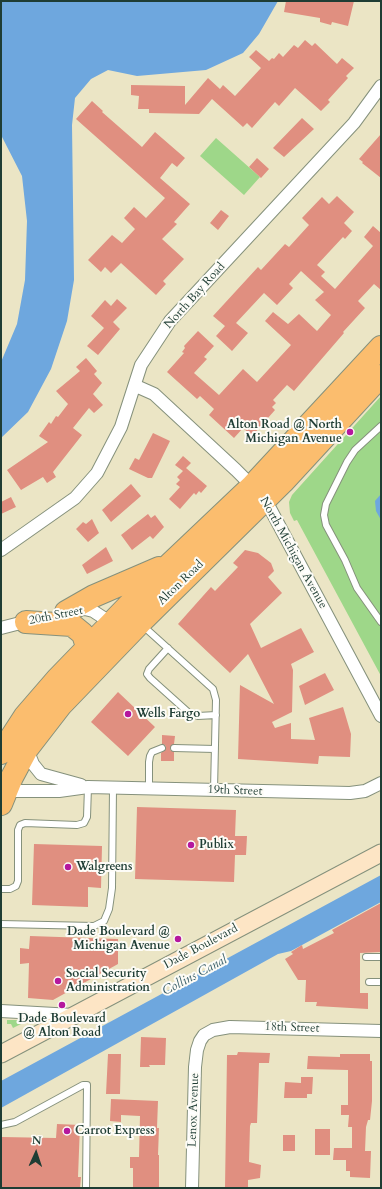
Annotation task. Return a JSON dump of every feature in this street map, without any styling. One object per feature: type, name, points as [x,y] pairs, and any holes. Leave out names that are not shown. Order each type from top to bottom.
[{"type":"highway","name":"Alton Road","points":[[4,797],[10,745],[34,704],[87,647],[128,620],[258,492],[381,347]]},
{"type":"highway","name":"Alton Road","points":[[10,745],[53,714],[173,562],[258,492],[283,482],[381,376]]},
{"type":"highway","points":[[66,612],[94,596],[173,562]]},
{"type":"highway","points":[[26,622],[72,625],[83,634],[87,647]]},
{"type":"main road","name":"Dade Boulevard","points":[[1,1054],[381,853]]},
{"type":"street","name":"North Bay Road","points":[[1,550],[75,498],[93,478],[114,445],[130,407],[141,365],[170,321],[354,124],[381,86]]},
{"type":"street","name":"North Michigan Avenue","points":[[136,386],[154,394],[258,492],[381,716]]},
{"type":"street","name":"20th Street","points":[[1,628],[66,612],[89,610],[101,615],[128,620]]},
{"type":"street","name":"19th Street","points":[[10,745],[33,764],[41,774],[88,787]]},
{"type":"street","name":"19th Street","points":[[4,797],[88,787],[350,793],[365,791],[381,783]]},
{"type":"street","points":[[1,1011],[74,1015]]},
{"type":"street","name":"18th Street","points":[[204,1035],[213,1030],[230,1027],[381,1031]]},
{"type":"street","name":"Lenox Avenue","points":[[192,1188],[195,1067],[197,1050],[204,1035]]},
{"type":"lane","points":[[381,426],[355,450],[326,504],[324,515],[326,525],[345,560],[357,588],[381,622]]},
{"type":"lane","points":[[128,620],[168,648],[213,689],[216,700],[214,790]]},
{"type":"lane","points":[[168,648],[149,669],[147,674],[189,713],[198,716],[216,715]]},
{"type":"lane","points":[[149,789],[148,762],[152,752],[162,748]]},
{"type":"lane","points":[[174,748],[215,749]]},
{"type":"lane","points":[[1,889],[10,889],[16,886],[18,881],[18,830],[20,825],[25,823],[77,825],[84,823],[87,817],[88,787]]},
{"type":"lane","points":[[1,924],[94,926],[104,921],[109,910],[112,888],[113,788]]},
{"type":"lane","points":[[366,957],[381,957]]},
{"type":"lane","points":[[369,982],[381,982]]},
{"type":"lane","points":[[1,1125],[14,1122],[83,1085],[87,1085],[86,1188]]},
{"type":"green space","points":[[216,138],[260,177],[244,195],[200,156]]},
{"type":"green space","points":[[381,396],[381,676],[297,520],[294,521],[290,513],[289,502],[292,495]]},
{"type":"green space","points":[[7,1020],[27,1021],[13,1028],[11,1024],[7,1024]]},
{"type":"water","points":[[1,1],[278,1],[259,34],[243,53],[206,70],[137,76],[108,70],[91,79],[75,98],[72,125],[74,280],[67,321],[51,369],[28,412],[1,438],[1,362],[17,324],[25,280],[27,221],[22,176],[1,135]]},
{"type":"water","points":[[381,494],[381,520],[376,511],[375,501]]},
{"type":"water","name":"Collins Canal","points":[[381,875],[381,902],[291,951],[278,954],[1,1108],[1,1081]]},
{"type":"building","points":[[286,1],[354,1],[348,26],[332,22],[331,25],[320,22],[320,18],[284,12]]},
{"type":"building","points":[[305,40],[312,46],[315,43],[337,64],[342,58],[354,68],[346,76],[348,78],[328,100],[330,102],[321,111],[295,88],[279,106],[275,102],[252,128],[247,123],[243,127],[212,99],[199,114],[149,113],[149,109],[138,109],[139,96],[131,95],[131,85],[185,86],[185,105],[208,78],[220,89],[223,85],[235,96],[261,68],[249,57],[256,50],[269,61],[272,58],[274,59],[279,53],[283,57],[294,45],[298,48]]},
{"type":"building","points":[[92,101],[103,111],[102,112],[142,147],[155,132],[185,158],[177,167],[172,163],[160,178],[190,204],[174,222],[177,224],[162,239],[184,259],[163,281],[166,284],[156,295],[121,263],[111,273],[105,267],[101,272],[88,260],[112,235],[122,243],[135,229],[124,218],[134,207],[146,218],[165,198],[76,119]]},
{"type":"building","points":[[302,118],[314,129],[284,157],[273,148]]},
{"type":"building","points":[[381,134],[381,178],[359,159]]},
{"type":"building","points":[[257,158],[269,169],[261,178],[249,167]]},
{"type":"building","points":[[337,196],[354,212],[344,223],[352,231],[345,239],[343,237],[317,265],[325,272],[321,276],[335,289],[373,246],[364,237],[373,226],[381,233],[381,290],[374,284],[358,301],[365,308],[294,391],[287,385],[273,400],[276,403],[272,407],[275,410],[252,436],[243,428],[234,438],[209,415],[214,409],[200,396],[197,399],[167,372],[184,353],[182,352],[185,348],[184,346],[198,331],[214,346],[204,357],[207,359],[194,373],[219,395],[243,369],[257,382],[291,345],[265,321],[273,312],[288,324],[299,314],[317,331],[331,315],[315,300],[324,292],[301,271],[289,284],[293,288],[277,305],[264,293],[236,323],[248,333],[232,351],[216,336],[225,326],[213,316],[258,267],[261,270],[285,244],[289,247],[309,225],[302,218],[322,197],[329,204]]},
{"type":"building","points":[[221,210],[229,216],[218,230],[210,223]]},
{"type":"building","points":[[117,299],[127,308],[113,322],[120,329],[98,355],[87,346],[104,328],[91,316],[105,300],[111,306]]},
{"type":"building","points":[[86,358],[97,371],[94,374],[102,383],[93,394],[103,405],[94,413],[89,408],[73,428],[82,435],[53,472],[56,477],[47,483],[43,477],[21,490],[7,470],[48,442],[39,436],[49,422],[51,424],[56,416],[58,417],[68,404],[56,391],[80,371],[76,367]]},
{"type":"building","points":[[153,433],[170,441],[152,478],[148,478],[129,469],[135,458],[139,460]]},
{"type":"building","points":[[183,456],[191,463],[186,468],[207,486],[201,493],[199,491],[196,495],[194,493],[180,509],[169,499],[180,487],[176,484],[180,480],[177,477],[183,471],[175,465]]},
{"type":"building","points":[[131,484],[141,496],[111,522],[102,510]]},
{"type":"building","points":[[11,497],[16,507],[1,514],[1,502]]},
{"type":"building","points":[[148,514],[151,518],[155,515],[164,527],[153,539],[150,536],[132,550],[121,535]]},
{"type":"building","points":[[92,519],[99,533],[88,542],[76,529],[83,522],[86,524]]},
{"type":"building","points":[[106,547],[113,561],[87,574],[82,565]]},
{"type":"building","points":[[245,550],[258,553],[271,563],[274,571],[268,577],[282,593],[250,624],[261,648],[301,628],[314,652],[291,664],[293,670],[292,712],[272,722],[275,728],[291,723],[291,739],[315,740],[309,718],[343,707],[351,734],[350,757],[319,756],[318,764],[238,759],[240,685],[274,704],[248,654],[230,673],[178,624],[211,587],[215,591],[238,567],[233,563]]},
{"type":"building","points":[[325,673],[334,690],[305,705],[299,686]]},
{"type":"building","points":[[118,692],[155,727],[128,756],[91,722]]},
{"type":"building","points":[[162,735],[175,736],[174,744],[170,748],[170,750],[174,752],[174,761],[161,761],[161,753],[166,748],[165,745],[162,744]]},
{"type":"building","name":"Publix","points":[[137,807],[236,810],[235,836],[247,836],[246,855],[235,855],[234,882],[135,879]]},
{"type":"building","name":"Walgreens","points":[[34,844],[102,846],[101,888],[88,887],[88,907],[32,905]]},
{"type":"building","points":[[381,903],[381,952],[360,953],[360,993],[368,993],[368,1009],[316,1006],[317,1002],[305,1002],[306,980],[298,980],[285,959],[293,954],[291,952],[302,945],[303,949],[334,933],[332,930]]},
{"type":"building","name":"Social Security Administration","points":[[30,936],[118,939],[118,964],[53,1000],[28,998],[29,963],[20,964],[20,948],[29,949]]},
{"type":"building","points":[[141,1037],[166,1038],[165,1065],[149,1065],[150,1067],[140,1067]]},
{"type":"building","points":[[238,1052],[270,1053],[269,1063],[259,1063],[257,1123],[251,1123],[250,1126],[249,1162],[261,1165],[260,1178],[248,1180],[248,1188],[225,1188],[227,1055],[237,1055]]},
{"type":"building","points":[[108,1054],[121,1054],[120,1094],[106,1094]]},
{"type":"building","points":[[340,1054],[370,1054],[370,1061],[372,1061],[372,1101],[370,1120],[368,1120],[366,1127],[365,1151],[371,1151],[370,1178],[350,1177],[350,1171],[346,1171],[346,1160],[333,1160],[334,1148],[352,1148],[352,1127],[348,1127],[349,1115],[341,1115],[341,1105],[348,1105],[348,1070],[307,1069],[308,1056],[340,1057]]},
{"type":"building","points":[[301,1077],[313,1077],[312,1094],[307,1094],[307,1098],[284,1098],[285,1082],[301,1083]]},
{"type":"building","points":[[111,1099],[158,1101],[157,1128],[159,1128],[159,1188],[133,1188],[133,1168],[130,1168],[130,1157],[139,1157],[140,1116],[121,1115],[121,1122],[110,1121]]},
{"type":"building","points":[[57,1124],[80,1125],[78,1177],[81,1177],[80,1188],[1,1188],[2,1137],[56,1138]]},
{"type":"building","points":[[315,1129],[330,1129],[330,1155],[315,1155]]},
{"type":"building","points":[[283,1135],[295,1135],[295,1151],[283,1151]]},
{"type":"place","name":"Alton Road @ North Michigan Avenue","points":[[350,432]]},
{"type":"place","name":"Wells Fargo","points":[[128,714]]},
{"type":"place","name":"Publix","points":[[191,845]]},
{"type":"place","name":"Walgreens","points":[[68,867]]},
{"type":"place","name":"Dade Boulevard @ Michigan Avenue","points":[[178,939]]},
{"type":"place","name":"Social Security Administration","points":[[58,981]]},
{"type":"place","name":"Dade Boulevard @ Alton Road","points":[[62,1005]]},
{"type":"place","name":"Carrot Express","points":[[67,1131]]}]
